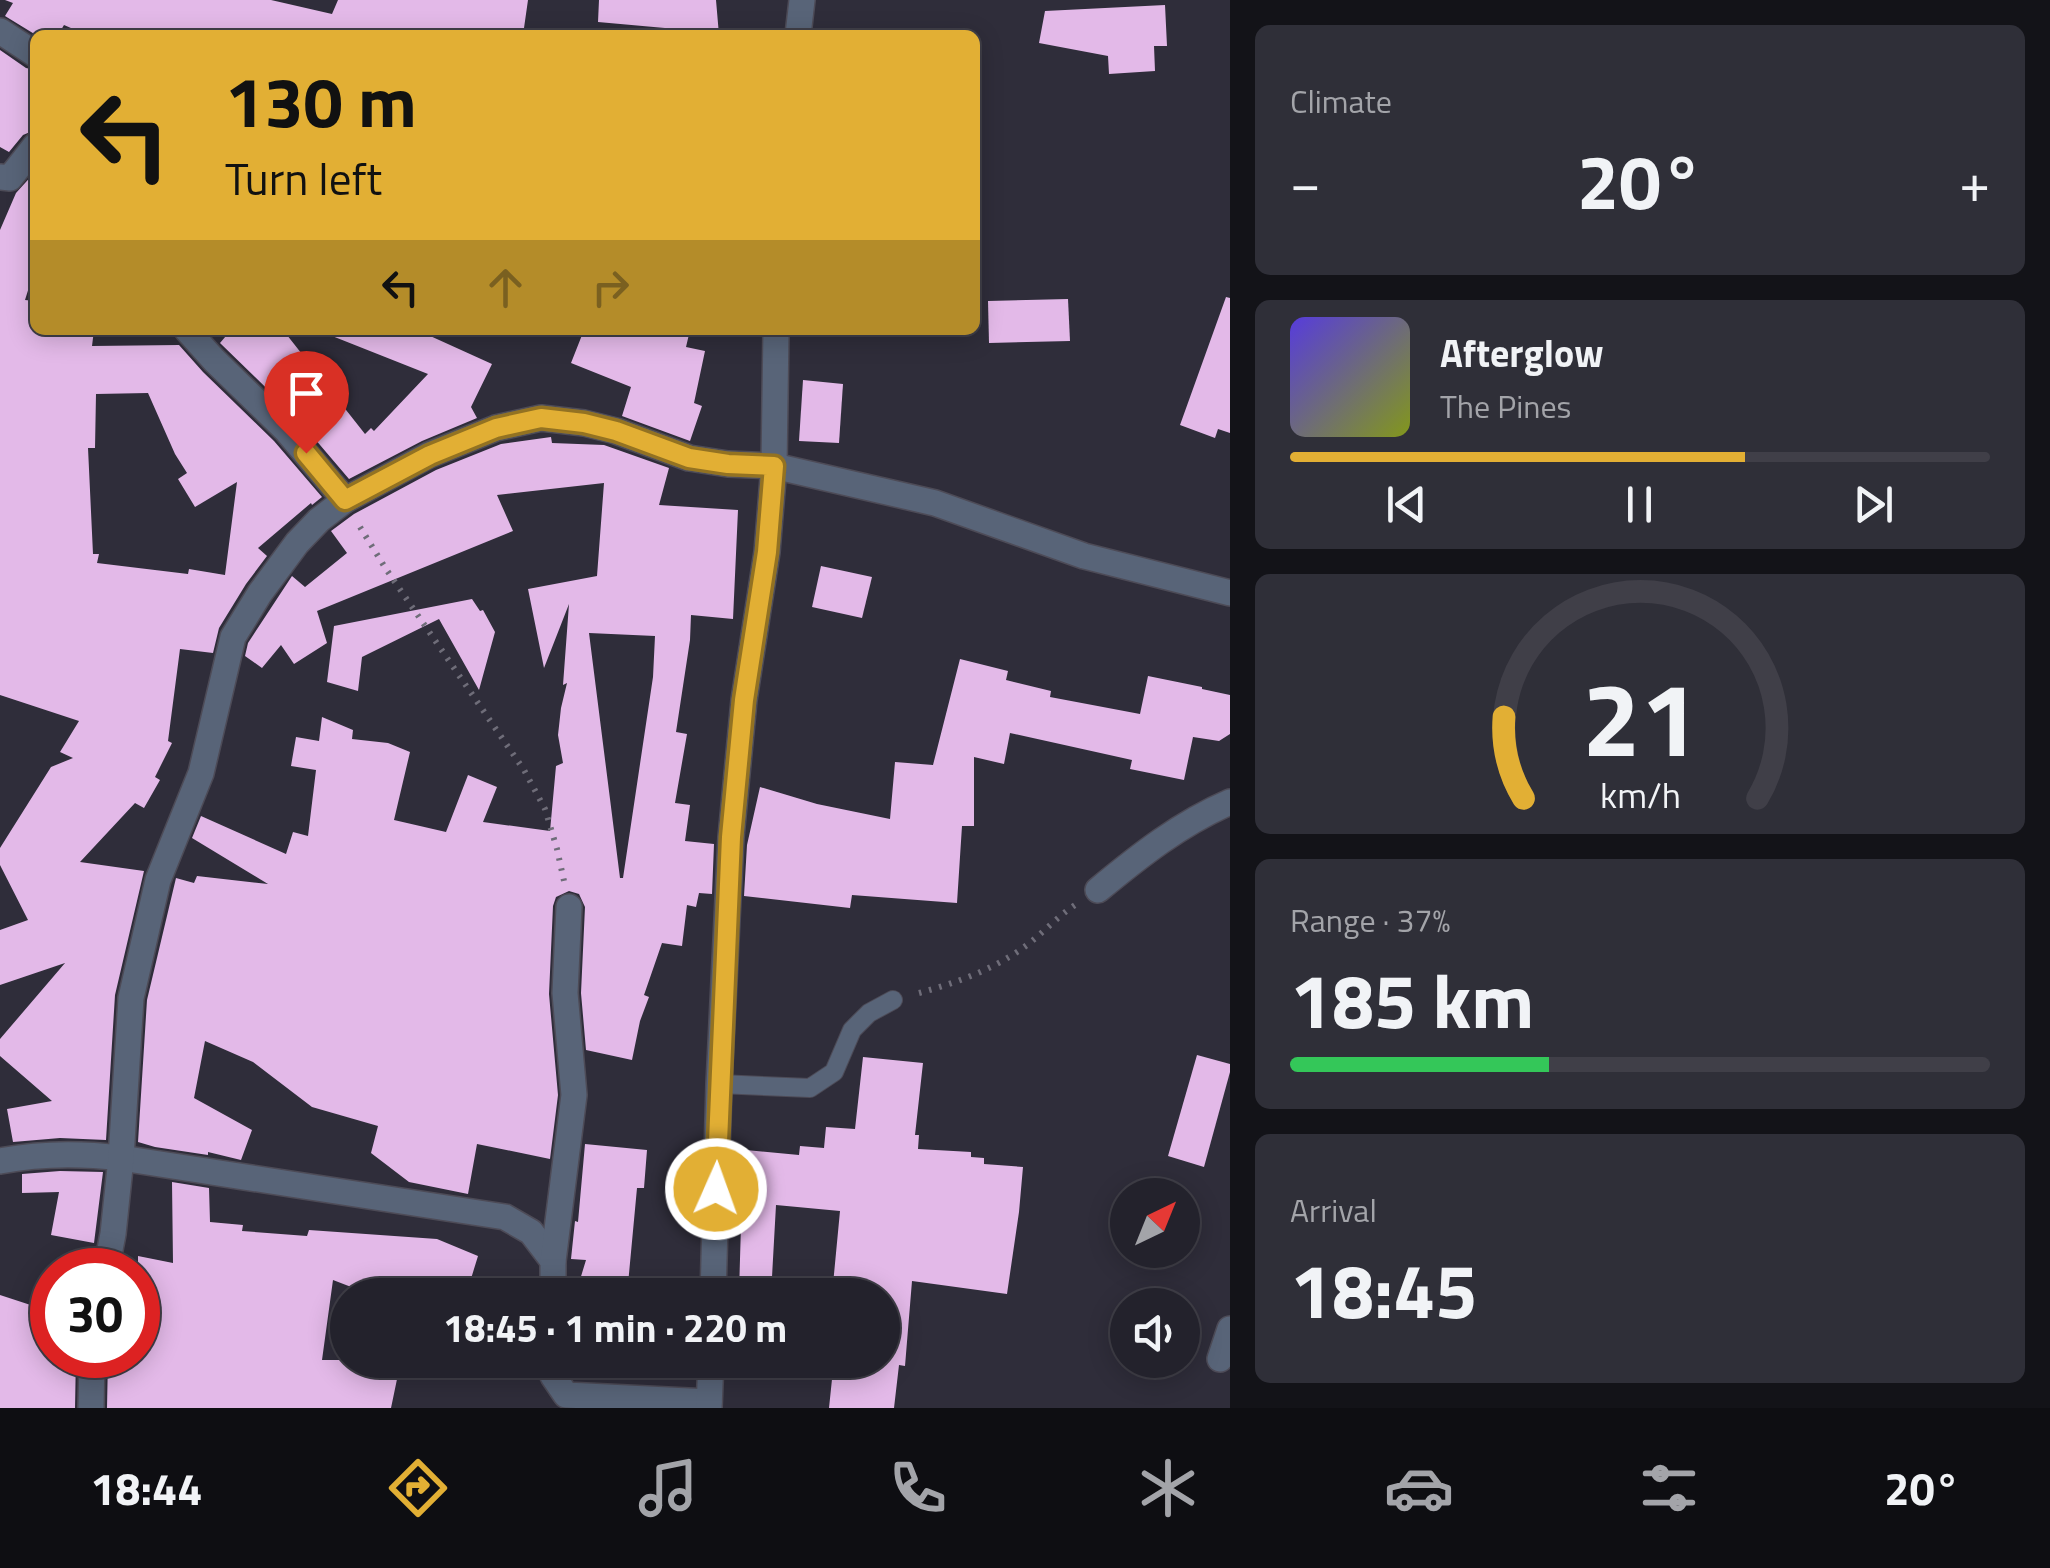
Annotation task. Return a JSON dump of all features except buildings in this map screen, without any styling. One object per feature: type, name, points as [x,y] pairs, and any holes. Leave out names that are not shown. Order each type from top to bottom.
[{"type":"street","points":[[799,30],[802,0]]},
{"type":"street","points":[[0,31],[30,51]]},
{"type":"street","points":[[0,177],[10,178],[30,152]]},
{"type":"street","points":[[192,335],[286,430],[345,500]]},
{"type":"street","points":[[713,1278],[731,837],[744,700],[767,552],[774,466],[776,335]]},
{"type":"street","points":[[110,1248],[121,1158],[131,998],[158,880],[200,774],[233,636],[297,543],[345,500],[446,448],[496,428],[541,418],[616,431],[689,458],[774,466],[936,503],[1084,556],[1230,593]]},
{"type":"street","points":[[1098,890],[1146,850],[1230,802]]},
{"type":"street","points":[[553,1278],[574,1095],[565,993],[569,907]]},
{"type":"street","points":[[0,1160],[74,1153],[121,1158],[506,1216],[531,1232],[553,1261]]},
{"type":"street","points":[[1220,1359],[1230,1329]]},
{"type":"street","points":[[91,1408],[92,1378]]},
{"type":"street","points":[[553,1378],[562,1404],[709,1405],[710,1378]]},
{"type":"lane","points":[[719,1084],[810,1088],[834,1072],[852,1030],[869,1013],[893,1000]]},
{"type":"path","points":[[345,500],[386,569],[524,770],[545,809],[569,907]]},
{"type":"path","points":[[893,1000],[936,989],[994,966],[1098,890]]},
{"type":"route","points":[[306,453],[345,500],[430,455],[496,428],[541,418],[616,431],[689,458],[774,466],[731,837],[716,1189]]}]
